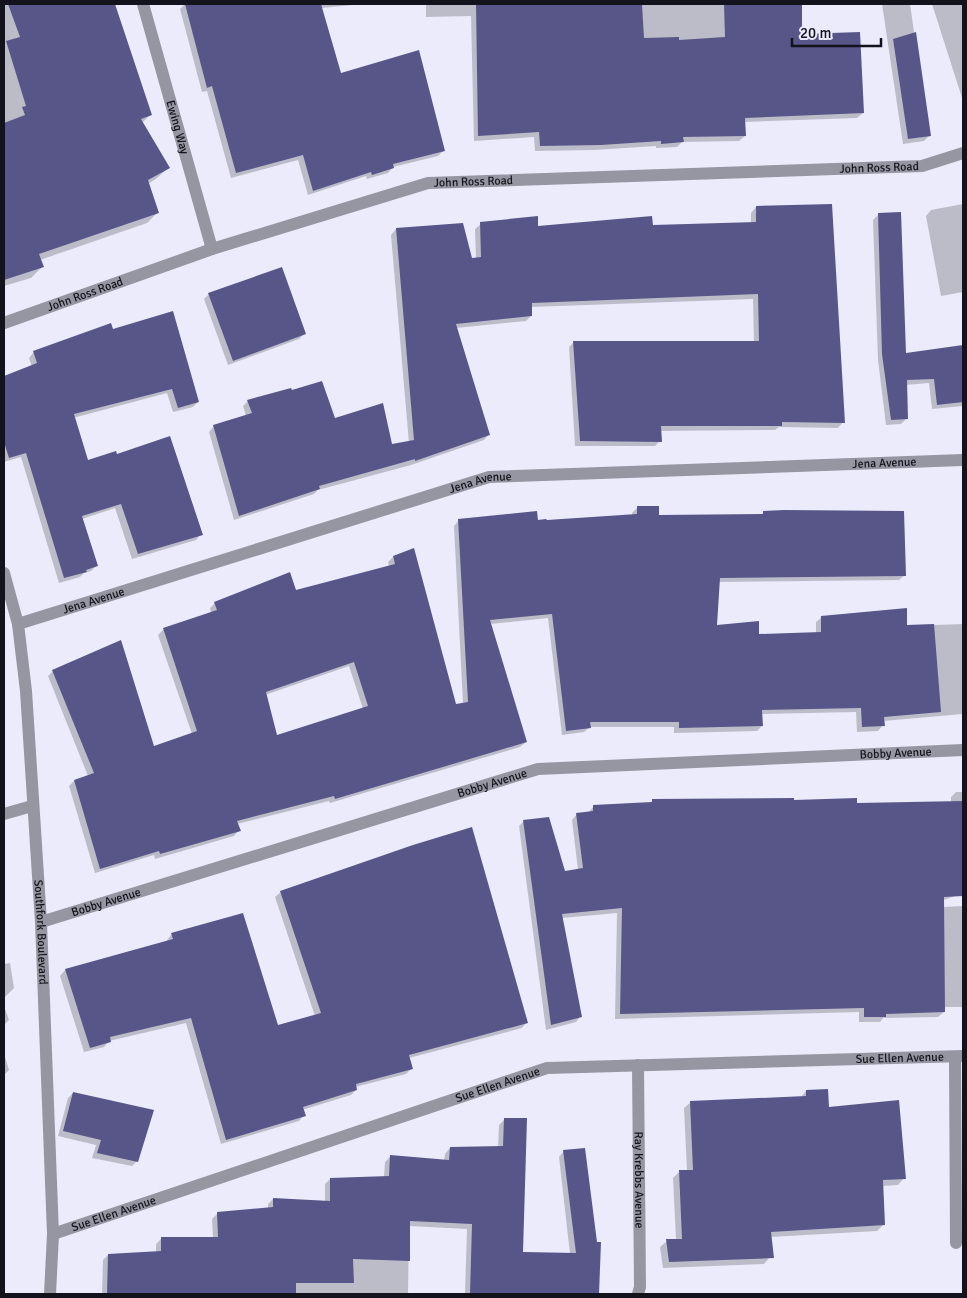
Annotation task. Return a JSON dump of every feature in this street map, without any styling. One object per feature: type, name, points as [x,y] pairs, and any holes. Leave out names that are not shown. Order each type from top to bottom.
[{"type":"street","name":"Ewing Way","points":[[143,4],[212,249]]},
{"type":"street","name":"John Ross Road","points":[[4,323],[212,249],[428,183],[922,166],[963,153]]},
{"type":"street","name":"Jena Avenue","points":[[18,624],[490,477],[963,460]]},
{"type":"street","name":"Southfork Boulevard","points":[[4,573],[18,624],[26,691],[40,922],[53,1234],[50,1294]]},
{"type":"street","name":"Bobby Avenue","points":[[40,922],[538,769],[963,750]]},
{"type":"street","points":[[4,814],[32,806]]},
{"type":"street","points":[[956,1243],[959,1057]]},
{"type":"street","name":"Sue Ellen Avenue","points":[[53,1234],[547,1068],[959,1057]]},
{"type":"street","name":"Ray Krebbs Avenue","points":[[638,1065],[640,1288],[638,1294]]},
{"type":"building","points":[[8,4],[115,4],[152,115],[141,119],[170,168],[148,180],[159,213],[39,254],[44,267],[4,280],[4,123],[25,115],[22,107],[26,106],[6,41],[20,37]]},
{"type":"building","points":[[185,4],[321,4],[341,73],[419,50],[445,151],[393,164],[394,168],[372,175],[371,172],[313,191],[303,155],[236,173],[212,86],[207,88]]},
{"type":"building","points":[[476,4],[642,4],[644,38],[679,37],[679,40],[725,37],[724,4],[802,4],[802,34],[860,32],[864,113],[745,118],[746,136],[683,137],[684,142],[661,144],[661,141],[601,145],[540,146],[539,132],[478,136]]},
{"type":"building","points":[[916,32],[931,136],[908,139],[893,39]]},
{"type":"building","points":[[832,204],[845,423],[782,422],[782,426],[661,426],[662,442],[580,441],[573,341],[759,341],[758,294],[532,303],[532,316],[456,324],[490,435],[415,461],[415,459],[319,486],[320,489],[239,516],[213,425],[252,413],[247,400],[322,381],[335,418],[383,403],[392,444],[414,440],[396,228],[463,223],[472,258],[481,257],[480,222],[538,216],[538,226],[652,216],[653,225],[756,222],[756,206]]},
{"type":"building","points":[[901,212],[906,353],[963,345],[963,402],[937,405],[934,379],[907,380],[908,419],[891,420],[882,354],[878,213]]},
{"type":"building","points":[[282,267],[306,334],[233,361],[208,293]]},
{"type":"building","points":[[173,311],[199,402],[178,408],[172,389],[74,414],[88,460],[116,451],[117,454],[170,436],[203,535],[138,554],[121,504],[82,516],[98,566],[86,570],[87,572],[64,578],[26,453],[9,458],[4,442],[4,376],[37,363],[33,351],[111,323],[113,329]]},
{"type":"building","points":[[637,506],[659,506],[659,515],[763,514],[763,511],[784,510],[904,511],[906,576],[720,578],[717,625],[759,621],[759,634],[821,632],[821,616],[907,608],[907,625],[934,624],[941,712],[884,717],[885,726],[862,727],[861,708],[762,710],[763,726],[679,728],[679,722],[590,722],[591,728],[566,731],[552,614],[490,620],[527,742],[335,799],[334,796],[237,821],[241,831],[160,854],[159,851],[100,869],[74,780],[94,773],[52,670],[121,640],[154,746],[197,731],[163,628],[217,610],[214,602],[290,572],[296,590],[395,564],[393,556],[414,548],[456,704],[468,702],[458,519],[537,511],[538,520],[637,514]],"holes":[[[354,662],[368,706],[277,735],[266,692]]]},
{"type":"building","points":[[794,798],[794,800],[857,798],[857,803],[963,801],[963,896],[944,897],[945,1012],[886,1014],[886,1017],[864,1017],[864,1008],[620,1014],[622,908],[562,914],[582,1017],[551,1025],[523,820],[549,817],[565,871],[583,868],[576,813],[593,811],[593,805],[652,802],[652,799]]},
{"type":"building","points":[[472,827],[528,1023],[409,1055],[413,1069],[356,1084],[357,1090],[303,1107],[306,1116],[226,1140],[191,1018],[110,1037],[111,1042],[90,1048],[65,969],[173,939],[171,933],[243,913],[278,1025],[321,1013],[280,891],[413,845]]},
{"type":"building","points":[[828,1089],[829,1107],[899,1100],[906,1179],[883,1180],[885,1225],[771,1232],[774,1258],[669,1262],[666,1239],[682,1239],[679,1170],[693,1170],[690,1101],[806,1096],[806,1090]]},
{"type":"building","points":[[73,1092],[154,1110],[138,1162],[97,1153],[101,1140],[63,1131]]},
{"type":"building","points":[[504,1118],[527,1118],[523,1252],[576,1253],[563,1150],[585,1148],[597,1242],[601,1242],[599,1294],[470,1294],[472,1224],[410,1221],[410,1261],[353,1259],[354,1283],[296,1283],[296,1294],[107,1294],[108,1254],[161,1251],[161,1237],[218,1237],[217,1212],[273,1207],[273,1198],[330,1201],[330,1178],[389,1176],[390,1155],[449,1160],[450,1147],[503,1146]]}]
